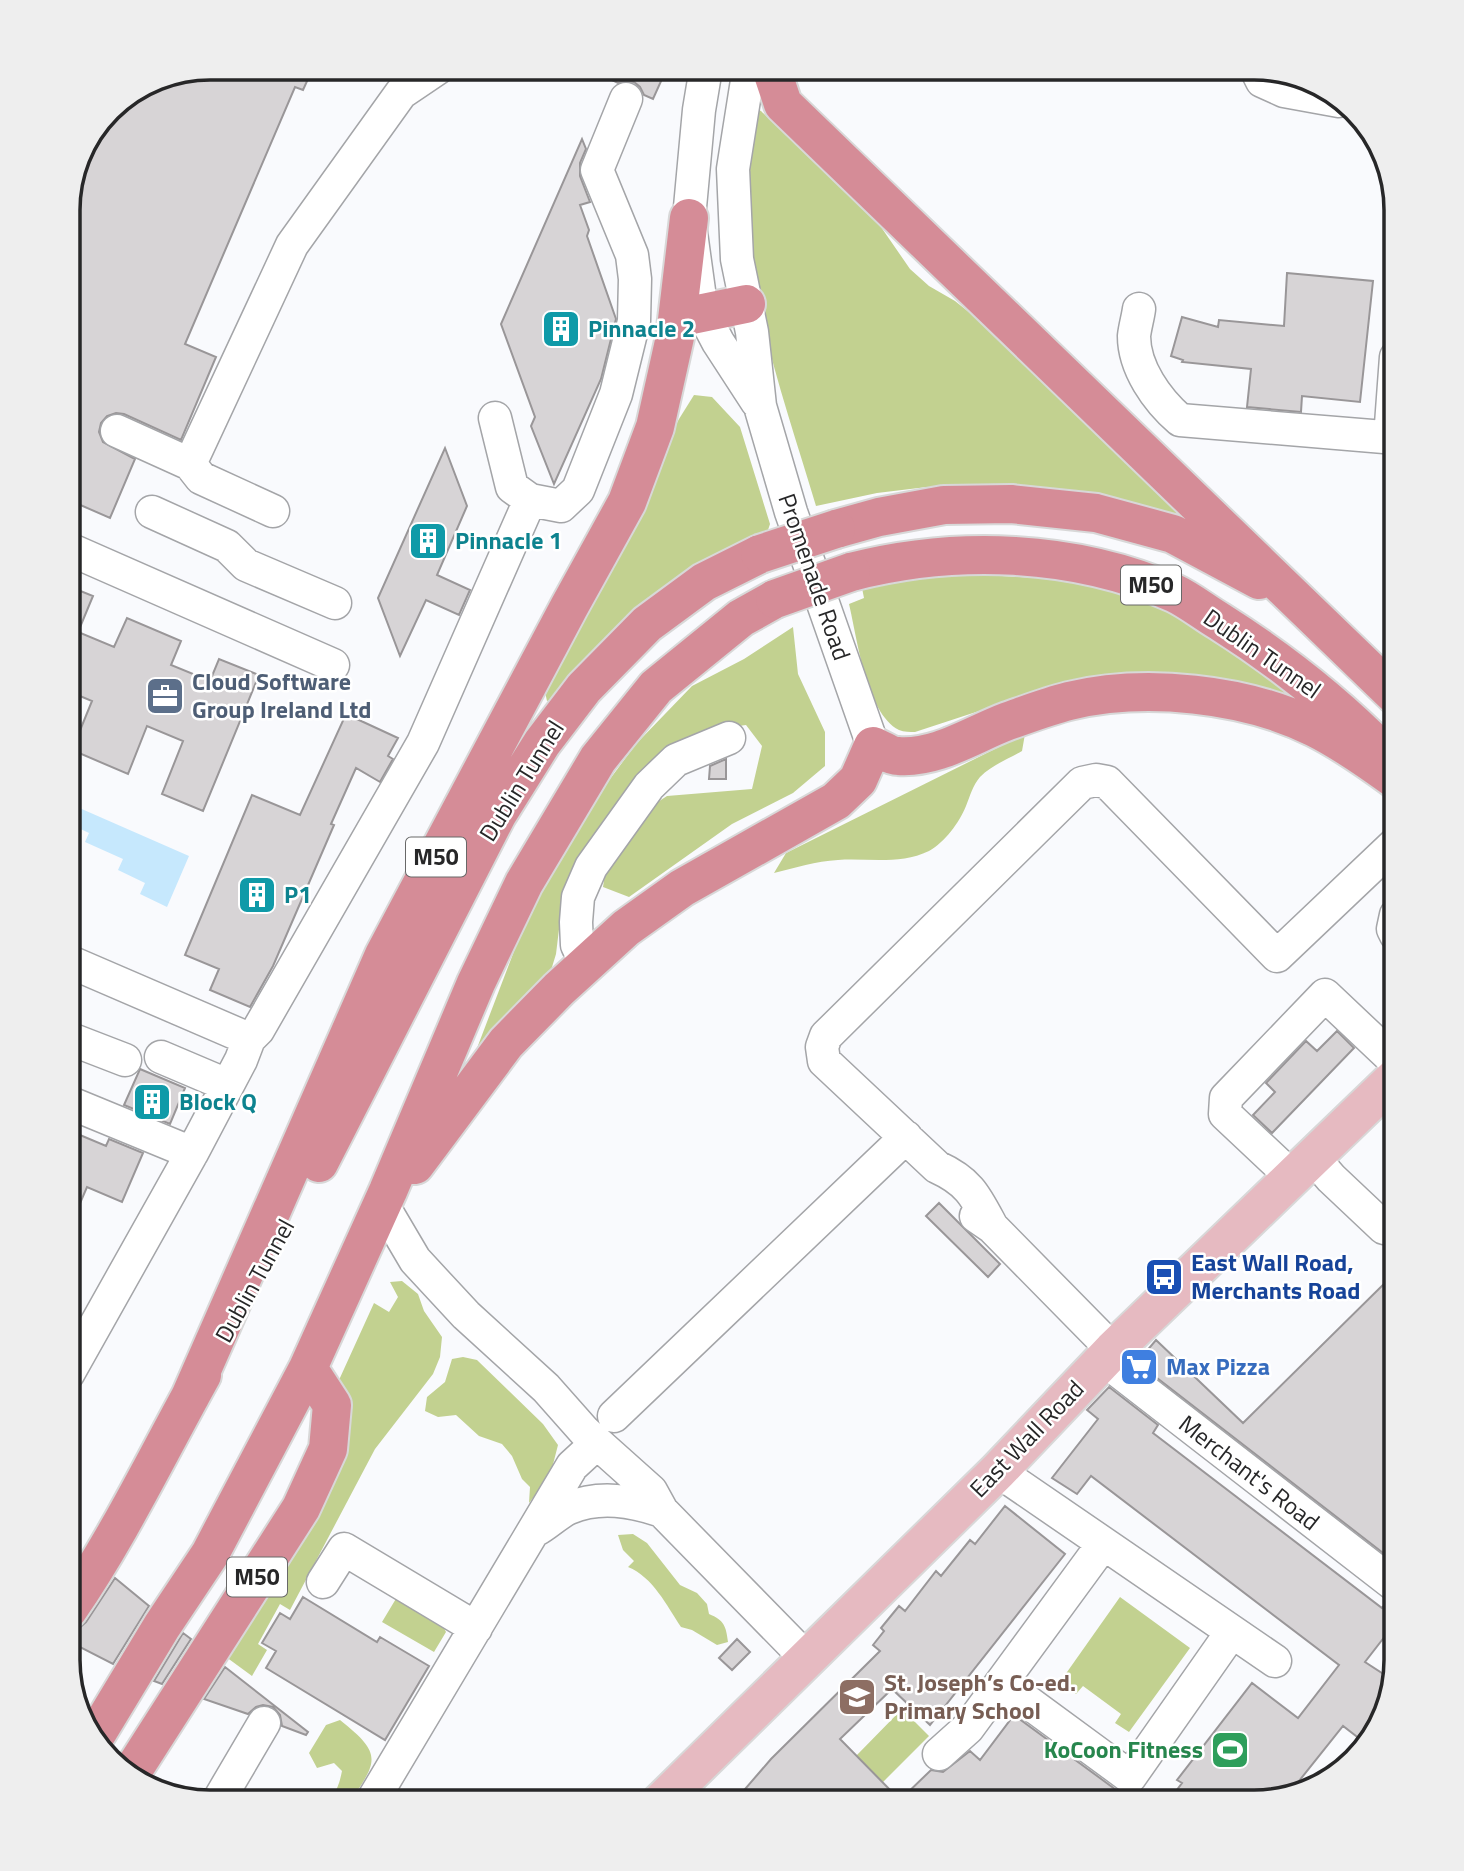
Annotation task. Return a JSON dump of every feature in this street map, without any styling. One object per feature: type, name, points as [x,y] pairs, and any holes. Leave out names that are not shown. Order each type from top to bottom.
[{"type":"highway","points":[[775,81],[783,104],[1383,682]]},
{"type":"highway","name":"M50","points":[[190,1397],[384,955],[627,502],[654,427],[676,337],[691,316],[689,218]]},
{"type":"highway","points":[[691,316],[746,304]]},
{"type":"highway","name":"Dublin Tunnel","points":[[80,1592],[174,1431],[190,1397],[283,1231],[497,815],[542,743],[584,688],[647,624],[704,582],[760,554],[879,517],[944,505],[1011,504],[1096,513],[1173,534],[1256,578],[1332,632]]},
{"type":"highway","name":"Dublin Tunnel","points":[[100,1729],[162,1626],[210,1554],[308,1368],[385,1198],[476,983],[524,883],[598,759],[656,687],[741,618],[775,599],[877,565],[938,558],[1013,556],[1101,568],[1176,594],[1293,671],[1346,715],[1383,751]]},
{"type":"highway","points":[[873,746],[895,757],[933,753],[1009,721],[1070,701],[1104,696],[1185,693],[1222,698],[1273,712],[1314,728],[1383,770]]},
{"type":"highway","name":"M50","points":[[385,1198],[412,1169],[506,1043],[586,964],[626,928],[682,888],[836,801],[858,779],[873,746]]},
{"type":"highway","name":"M50","points":[[135,1767],[301,1508],[328,1449],[332,1405],[308,1368]]},
{"type":"main road","name":"East Wall Road","points":[[673,1790],[998,1471],[1108,1355],[1383,1090]]},
{"type":"street","points":[[190,464],[292,246],[401,93],[419,81]]},
{"type":"street","points":[[689,218],[704,81]]},
{"type":"street","name":"Promenade Road","points":[[747,81],[733,169],[737,260],[752,332],[760,406],[791,512],[873,746]]},
{"type":"street","points":[[1262,81],[1284,91],[1317,98]]},
{"type":"street","points":[[495,418],[512,487],[530,500],[561,506],[578,490],[616,394],[634,321],[635,279],[632,255],[597,170],[626,99]]},
{"type":"street","points":[[1139,309],[1134,335],[1136,351],[1162,404],[1180,420],[1383,437]]},
{"type":"street","name":"Promenade Road","points":[[691,316],[718,342],[760,406]]},
{"type":"street","points":[[117,431],[190,464],[201,478],[273,511]]},
{"type":"street","points":[[198,533],[219,486]]},
{"type":"street","points":[[80,1333],[192,1153],[249,1039],[258,1030],[424,743],[530,500]]},
{"type":"street","points":[[152,512],[227,546],[246,565],[335,603]]},
{"type":"street","points":[[81,555],[333,665]]},
{"type":"street","points":[[586,964],[577,945],[576,922],[578,897],[591,867],[649,786],[676,760],[729,738]]},
{"type":"street","name":"Merchant's Road","points":[[1383,856],[1277,956],[1107,782],[1096,780],[1082,783],[826,1036],[822,1047],[824,1061],[937,1167],[945,1191],[992,1227],[1108,1355],[1383,1576]]},
{"type":"street","points":[[80,966],[249,1039]]},
{"type":"street","points":[[1383,1050],[1325,995],[1226,1098],[1225,1114],[1303,1167],[1331,1178],[1383,1227]]},
{"type":"street","points":[[80,1043],[125,1060]]},
{"type":"street","points":[[161,1058],[227,1085]]},
{"type":"street","points":[[80,1107],[192,1153]]},
{"type":"street","points":[[614,1416],[906,1137]]},
{"type":"street","points":[[385,1198],[415,1260],[466,1315],[546,1388],[597,1443],[651,1492],[662,1511],[806,1658]]},
{"type":"street","points":[[379,1790],[572,1466],[597,1443]]},
{"type":"street","points":[[998,1471],[1275,1661]]},
{"type":"street","points":[[532,1533],[569,1508],[613,1499],[662,1511]]},
{"type":"street","points":[[939,1754],[968,1728],[1103,1544]]},
{"type":"street","points":[[323,1583],[344,1549],[476,1629]]},
{"type":"street","points":[[1002,1683],[1130,1777],[1231,1633]]},
{"type":"street","points":[[233,1790],[264,1723]]},
{"type":"green space","points":[[756,109],[881,227],[910,269],[929,286],[975,317],[1193,527],[987,493],[927,487],[877,493],[816,506],[772,360],[751,260],[747,209],[748,159]]},
{"type":"green space","points":[[694,395],[712,397],[740,427],[770,524],[768,530],[755,535],[557,698],[547,701],[543,683],[679,419]]},
{"type":"green space","points":[[954,573],[1052,579],[1098,586],[1155,602],[1317,703],[1022,697],[915,732],[899,730],[878,708],[871,691],[849,604],[864,598],[862,588]]},
{"type":"green space","points":[[793,627],[798,674],[825,732],[825,766],[793,793],[732,824],[629,897],[603,887],[607,861],[635,817],[667,796],[752,789],[762,746],[746,725],[709,730],[658,757],[619,804],[582,859],[560,921],[556,954],[549,977],[474,1056],[524,925],[578,822],[636,744],[692,686],[744,659]]},
{"type":"green space","points":[[1025,734],[1022,751],[980,777],[955,825],[941,843],[929,851],[907,858],[822,862],[774,873],[786,853]]},
{"type":"green space","points":[[402,1281],[418,1294],[424,1311],[442,1337],[440,1357],[433,1374],[375,1449],[290,1610],[280,1604],[258,1644],[267,1650],[252,1676],[222,1654],[263,1580],[278,1592],[288,1576],[276,1562],[339,1380],[374,1303],[389,1312],[398,1297],[390,1282]]},
{"type":"green space","points":[[463,1357],[477,1360],[543,1424],[558,1445],[550,1476],[529,1503],[530,1487],[522,1479],[512,1456],[502,1444],[479,1436],[456,1415],[438,1417],[425,1411],[427,1397],[445,1382],[452,1359]]},
{"type":"green space","points":[[633,1534],[647,1543],[680,1585],[697,1593],[707,1604],[709,1614],[723,1624],[728,1642],[717,1645],[692,1630],[681,1627],[652,1585],[628,1567],[634,1561],[623,1550],[618,1535]]},
{"type":"green space","points":[[397,1597],[443,1626],[446,1632],[434,1652],[382,1622]]},
{"type":"green space","points":[[1120,1597],[1190,1648],[1129,1732],[1115,1723],[1121,1714],[1083,1686],[1076,1694],[1060,1682]]},
{"type":"green space","points":[[902,1709],[929,1736],[882,1783],[856,1756]]},
{"type":"green space","points":[[340,1720],[364,1741],[369,1750],[372,1758],[370,1767],[358,1790],[336,1790],[342,1771],[334,1763],[317,1768],[309,1753],[326,1725]]},
{"type":"water","points":[[81,809],[189,856],[167,907],[140,894],[145,883],[118,870],[123,859],[85,842],[89,833],[81,829]]},
{"type":"building","points":[[202,81],[307,81],[303,90],[295,87],[185,344],[216,357],[181,440],[124,414],[107,416],[101,423],[99,432],[103,442],[135,459],[110,518],[81,505],[81,202],[90,161],[107,131],[125,113],[138,102],[161,90]]},
{"type":"building","points":[[624,81],[661,81],[653,99],[644,95],[634,82]]},
{"type":"building","name":"Pinnacle 2","points":[[582,139],[586,149],[580,163],[580,176],[590,202],[580,205],[589,230],[587,236],[616,319],[601,379],[554,484],[531,426],[535,417],[501,324]]},
{"type":"building","points":[[1287,273],[1373,281],[1360,402],[1302,396],[1301,412],[1247,407],[1251,369],[1182,362],[1183,360],[1171,356],[1182,317],[1218,327],[1219,320],[1284,326]]},
{"type":"building","name":"Pinnacle 1","points":[[445,448],[467,506],[437,575],[470,590],[459,615],[426,600],[400,656],[378,598]]},
{"type":"building","name":"Cloud Software Group Ireland Ltd","points":[[81,591],[93,596],[81,625]]},
{"type":"building","name":"Cloud Software Group Ireland Ltd","points":[[127,618],[181,641],[171,665],[210,681],[219,659],[259,675],[203,811],[162,794],[183,741],[147,726],[128,774],[81,754],[81,729],[92,701],[81,696],[81,633],[114,647]]},
{"type":"building","name":"P1","points":[[346,714],[398,738],[388,756],[393,759],[380,782],[356,768],[273,966],[250,1007],[210,990],[219,969],[185,955],[252,795],[300,815]]},
{"type":"building","points":[[726,759],[726,779],[709,779],[710,766]]},
{"type":"building","points":[[1337,1031],[1354,1048],[1272,1133],[1253,1115],[1275,1092],[1266,1083],[1306,1041],[1317,1051]]},
{"type":"building","name":"Block Q","points":[[140,1069],[185,1088],[170,1124],[124,1105]]},
{"type":"building","points":[[80,1135],[106,1146],[109,1139],[143,1153],[122,1202],[87,1187],[80,1202]]},
{"type":"building","points":[[939,1203],[1000,1264],[988,1277],[926,1216]]},
{"type":"building","points":[[1383,1285],[1383,1553],[1139,1364],[1139,1360],[1156,1340],[1243,1423]]},
{"type":"building","points":[[1109,1387],[1158,1425],[1153,1433],[1383,1607],[1383,1639],[1365,1662],[1382,1673],[1374,1710],[1358,1738],[1343,1726],[1297,1783],[1279,1788],[1253,1790],[1177,1790],[1182,1783],[1177,1780],[1252,1683],[1298,1718],[1339,1665],[1091,1476],[1077,1494],[1052,1478],[1098,1419],[1087,1410]]},
{"type":"building","points":[[1005,1506],[1065,1554],[930,1725],[892,1689],[840,1739],[890,1790],[744,1790],[771,1759],[880,1651],[873,1645],[884,1631],[881,1628],[899,1606],[905,1611],[936,1571],[941,1576],[970,1540],[975,1544]]},
{"type":"building","points":[[115,1578],[149,1606],[113,1664],[80,1647],[80,1627]]},
{"type":"building","points":[[303,1597],[377,1642],[380,1637],[429,1666],[385,1740],[266,1668],[276,1651],[262,1643],[280,1613],[290,1619]]},
{"type":"building","points":[[183,1633],[191,1639],[162,1684],[154,1681]]},
{"type":"building","points":[[737,1639],[750,1652],[732,1670],[719,1658]]},
{"type":"building","points":[[225,1667],[308,1732],[306,1735],[282,1726],[280,1715],[273,1707],[263,1705],[248,1714],[204,1699]]},
{"type":"building","points":[[1014,1715],[1116,1790],[910,1790],[931,1770],[943,1772],[970,1751],[980,1760]]},
{"type":"place","name":"Pinnacle 2","points":[[561,329]]},
{"type":"place","name":"Pinnacle 1","points":[[428,541]]},
{"type":"place","name":"Cloud Software Group Ireland Ltd","points":[[165,696]]},
{"type":"place","name":"P1","points":[[257,895]]},
{"type":"place","name":"Block Q","points":[[152,1102]]},
{"type":"place","name":"East Wall Road, Merchants Road","points":[[1164,1277]]},
{"type":"place","name":"Max Pizza","points":[[1139,1367]]},
{"type":"place","name":"St. Joseph’s Co-ed. Primary School","points":[[857,1697]]},
{"type":"place","name":"KoCoon Fitness","points":[[1230,1750]]}]
